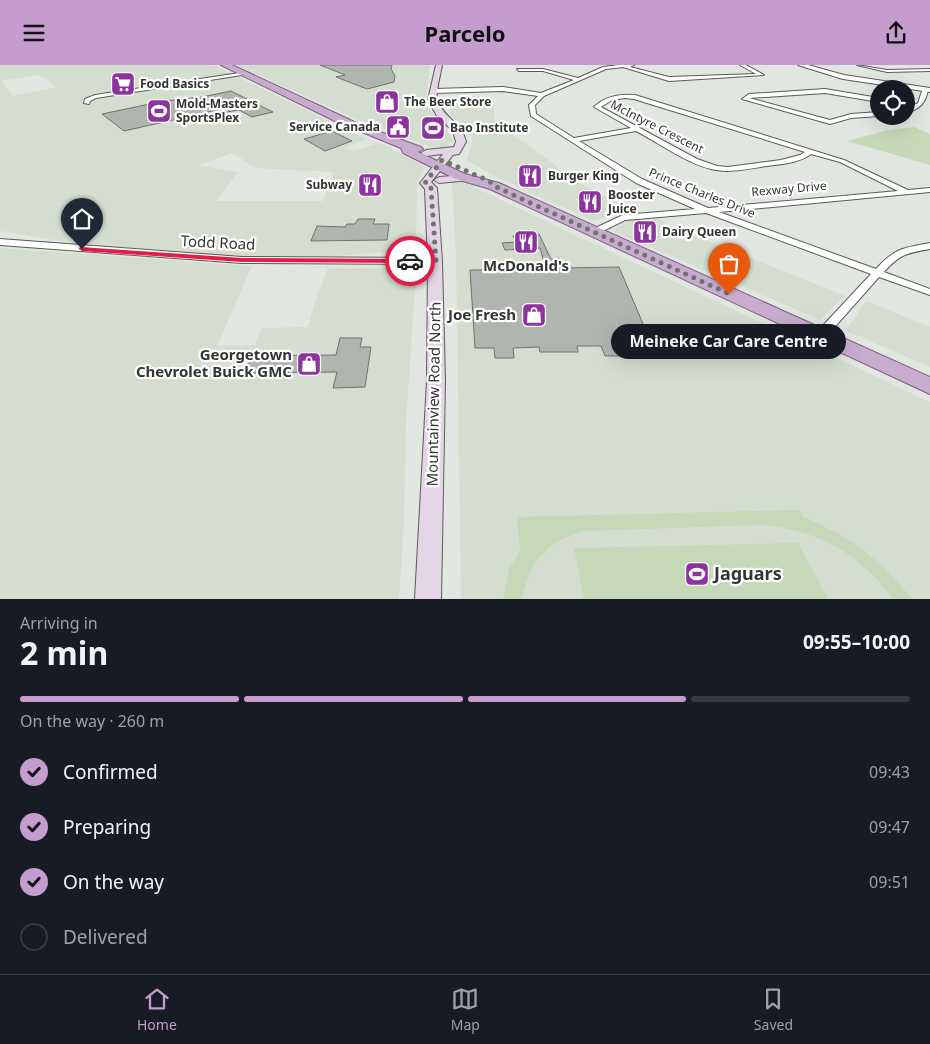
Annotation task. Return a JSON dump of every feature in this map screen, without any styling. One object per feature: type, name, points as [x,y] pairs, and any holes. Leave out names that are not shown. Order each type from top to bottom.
[{"type":"main road","points":[[439,65],[439,74],[442,80],[438,91],[441,99],[436,103],[440,114],[461,137],[457,151],[460,154],[444,165]]},
{"type":"main road","points":[[226,66],[226,68],[243,74],[254,81],[261,82],[407,147],[426,153],[478,184],[494,186],[930,385]]},
{"type":"main road","points":[[407,147],[406,151],[489,181],[494,186]]},
{"type":"main road","points":[[426,153],[457,151]]},
{"type":"main road","name":"Mountainview Road North","points":[[428,599],[436,381],[436,261],[435,184],[425,183],[444,165]]},
{"type":"main road","points":[[435,184],[466,178]]},
{"type":"street","points":[[622,65],[669,79],[762,75],[742,65]]},
{"type":"street","points":[[438,91],[503,89],[542,95],[605,68],[632,65]]},
{"type":"street","points":[[801,65],[828,74],[870,81]]},
{"type":"street","points":[[858,65],[887,71],[930,70]]},
{"type":"street","points":[[519,70],[543,69],[577,79]]},
{"type":"street","points":[[879,80],[887,71]]},
{"type":"street","points":[[87,103],[87,100],[95,97],[243,74]]},
{"type":"street","points":[[917,108],[924,100],[927,89]]},
{"type":"street","points":[[870,98],[825,91],[749,97],[745,99],[830,121],[851,116],[870,115]]},
{"type":"street","name":"Prince Charles Drive","points":[[542,95],[532,105],[533,115],[571,140],[648,185],[705,209],[930,292]]},
{"type":"street","name":"McIntyre Crescent","points":[[809,152],[802,157],[781,162],[728,169],[705,165],[597,107],[619,96],[635,97],[842,161],[907,192]]},
{"type":"street","points":[[571,140],[635,129]]},
{"type":"street","name":"Rexway Drive","points":[[594,232],[623,217],[930,191]]},
{"type":"street","name":"Todd Road","points":[[0,242],[242,260],[436,261]]},
{"type":"street","points":[[820,336],[891,257],[902,251],[930,246]]},
{"type":"shaded area","points":[[0,65],[213,65],[367,139],[344,148],[353,151],[379,143],[423,165],[425,168],[417,182],[416,250],[306,258],[245,258],[73,243],[0,231]],"holes":[[[39,75],[57,87],[13,96],[1,81]],[[232,153],[256,168],[333,172],[323,201],[217,201],[238,172],[198,165]]]},
{"type":"shaded area","points":[[236,65],[430,65],[426,101],[431,112],[448,127],[453,141],[444,147],[430,147],[359,120]]},
{"type":"shaded area","points":[[452,98],[493,98],[495,122],[553,163],[567,176],[631,210],[594,221],[494,176],[467,160],[473,138],[450,114]]},
{"type":"shaded area","points":[[461,181],[930,402],[930,599],[461,599],[456,256],[452,182]]},
{"type":"shaded area","points":[[660,218],[676,233],[701,238],[845,296],[820,320],[613,231],[629,221]]},
{"type":"shaded area","points":[[0,248],[252,266],[217,346],[255,345],[261,328],[308,327],[328,268],[419,269],[414,300],[406,424],[404,520],[399,599],[0,599]]},
{"type":"shaded area","points":[[866,301],[930,327],[930,367],[846,331]]},
{"type":"green space","points":[[914,127],[930,134],[930,165],[847,141],[888,130]]},
{"type":"green space","points":[[799,510],[803,517],[836,532],[864,551],[888,572],[912,599],[893,599],[867,569],[836,547],[802,532],[763,525],[585,531],[560,541],[542,555],[530,573],[522,599],[503,599],[509,569],[520,551],[517,517]]},
{"type":"green space","name":"Jaguars","points":[[798,543],[828,599],[584,599],[574,548]]},
{"type":"building","points":[[320,65],[392,65],[391,69],[395,76],[394,82],[367,89],[336,77],[345,75]]},
{"type":"building","name":"Mold-Masters SportsPlex","points":[[231,91],[273,112],[252,117],[239,110],[221,113],[217,110],[124,131],[102,114],[164,101],[202,97]]},
{"type":"building","points":[[332,131],[352,141],[325,151],[304,139]]},
{"type":"building","points":[[358,219],[375,219],[373,224],[389,224],[387,240],[311,241],[317,226],[345,227],[347,224],[355,224]]},
{"type":"building","points":[[539,234],[551,259],[559,258],[562,268],[619,267],[652,345],[624,346],[628,356],[605,356],[601,346],[577,346],[578,352],[540,352],[539,347],[513,348],[514,358],[495,358],[494,348],[475,348],[470,270],[538,269],[538,266],[545,266],[540,248],[505,250],[502,243],[516,242],[513,236]]},
{"type":"building","name":"Georgetown Chevrolet Buick GMC","points":[[340,338],[362,338],[360,347],[371,347],[365,387],[333,388],[337,372],[245,373],[252,356],[336,355]]},
{"type":"way so far","points":[[410,261],[436,261],[431,188],[425,183],[442,160],[489,181],[494,186],[729,294]]},
{"type":"place","name":"Food Basics","points":[[123,84]]},
{"type":"place","name":"The Beer Store","points":[[387,102]]},
{"type":"place","name":"Mold-Masters SportsPlex","points":[[159,111]]},
{"type":"place","name":"Service Canada","points":[[398,127]]},
{"type":"place","name":"Bao Institute","points":[[433,128]]},
{"type":"place","name":"Burger King","points":[[530,176]]},
{"type":"place","name":"Subway","points":[[370,185]]},
{"type":"place","name":"Booster Juice","points":[[590,202]]},
{"type":"place","name":"Dairy Queen","points":[[645,232]]},
{"type":"place","name":"McDonald's","points":[[526,242]]},
{"type":"place","name":"Meineke Car Care Centre","points":[[729,294]]},
{"type":"place","name":"Joe Fresh","points":[[534,315]]},
{"type":"place","name":"Georgetown Chevrolet Buick GMC","points":[[309,364]]},
{"type":"place","name":"Jaguars","points":[[697,574]]},
{"type":"route","points":[[82,249],[242,260],[410,261]]}]
